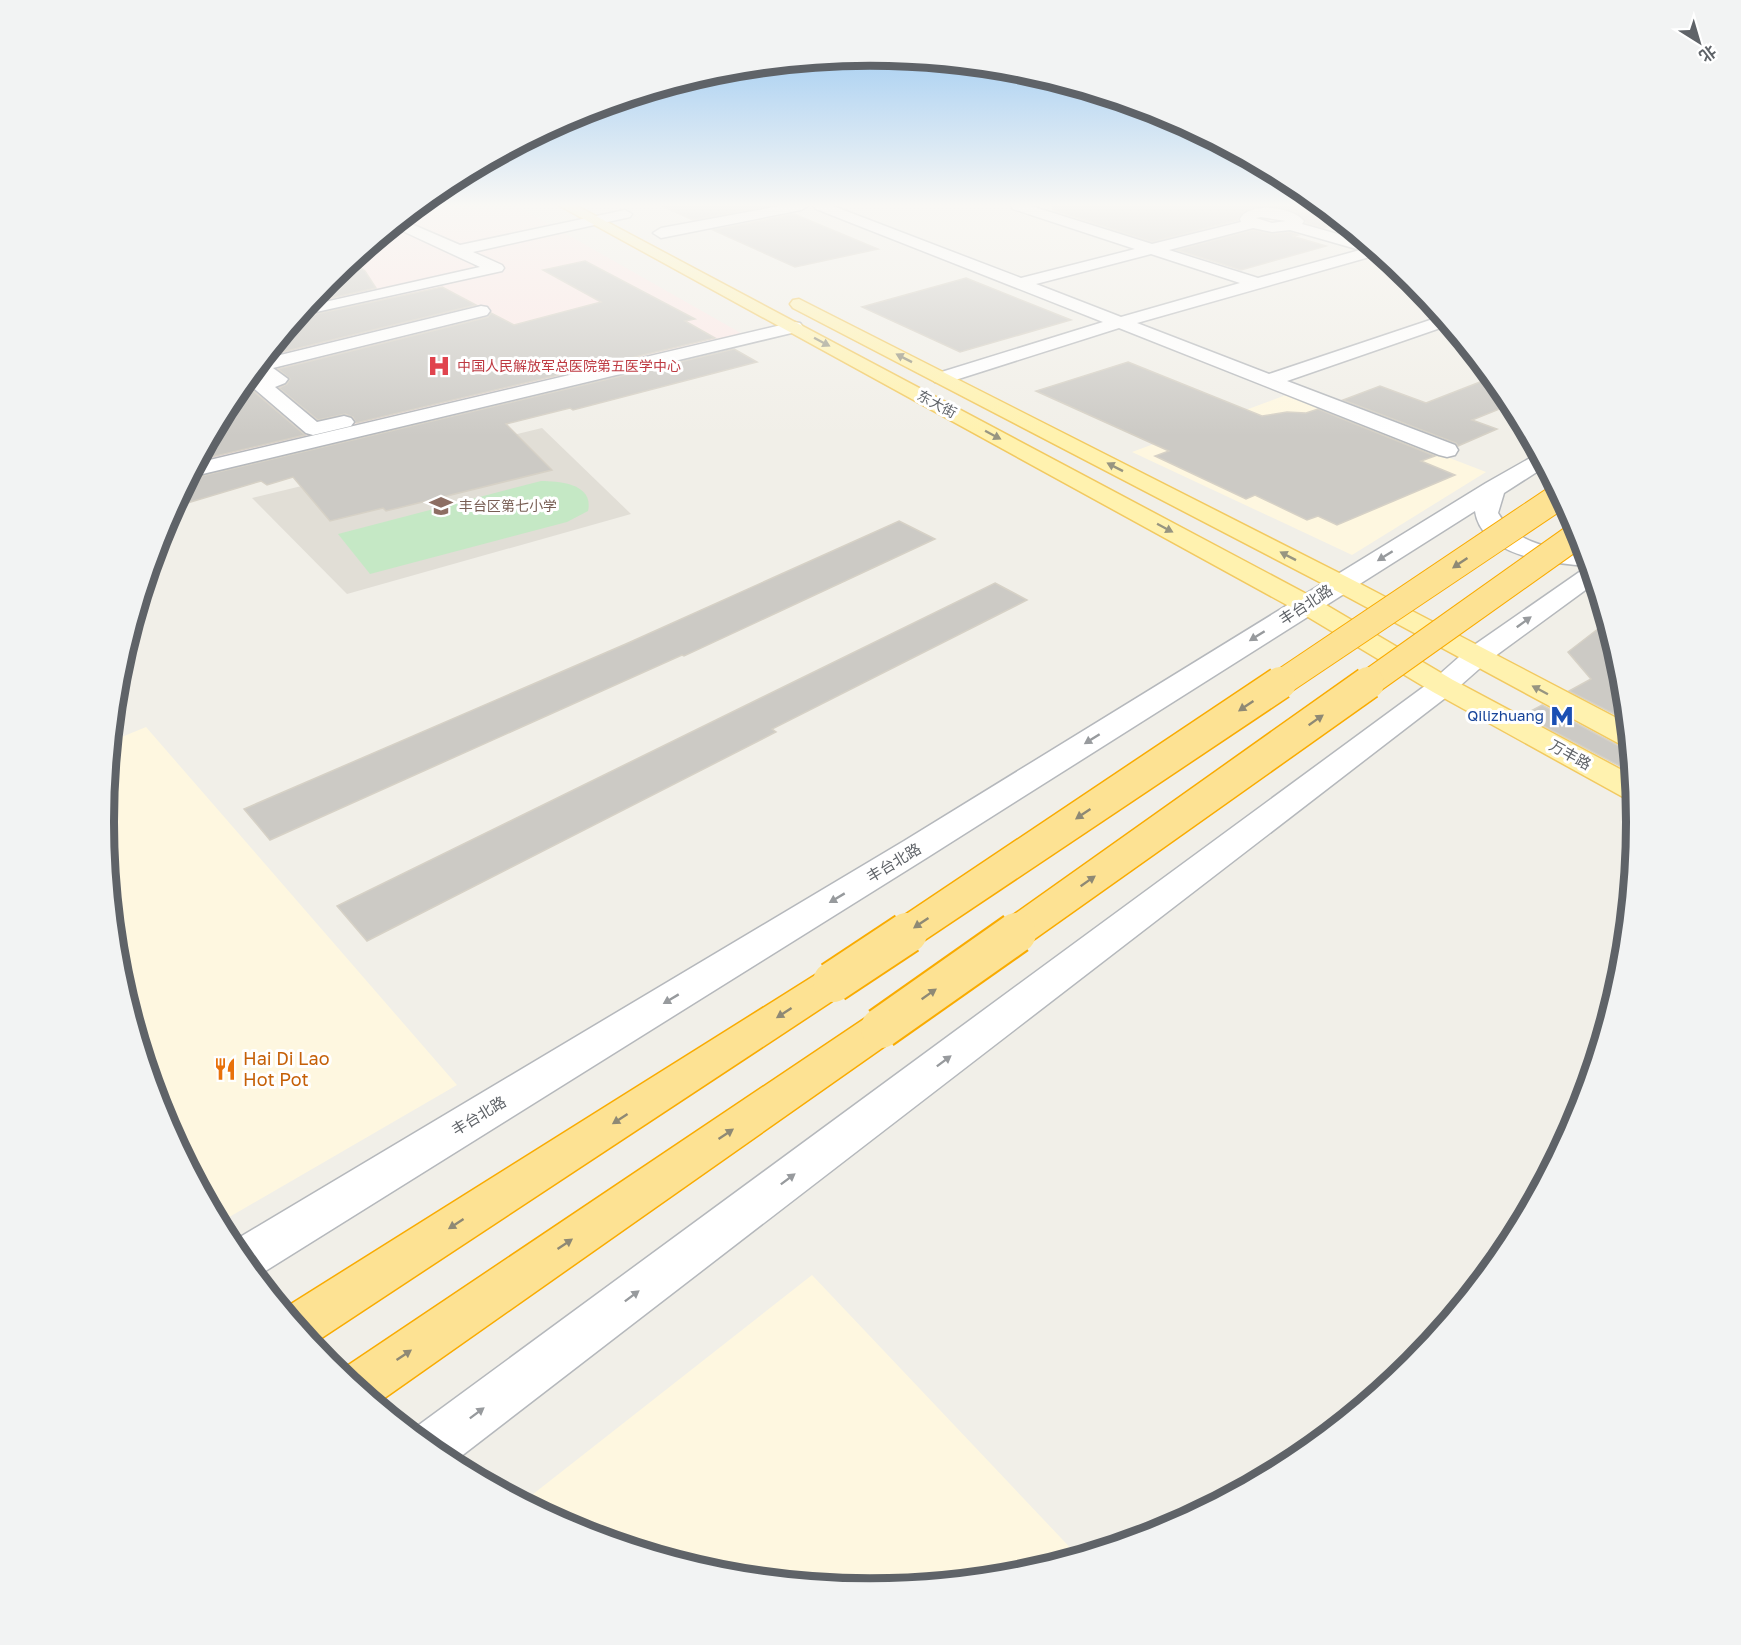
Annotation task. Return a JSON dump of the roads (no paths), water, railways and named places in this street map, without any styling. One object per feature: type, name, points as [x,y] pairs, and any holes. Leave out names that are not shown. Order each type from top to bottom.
[{"type":"highway","points":[[304,1323],[833,982],[1554,500]]},
{"type":"highway","points":[[363,1383],[882,1028],[1571,539]]},
{"type":"main road","name":"东大街","points":[[716,283],[1306,605],[1443,686]]},
{"type":"main road","name":"东大街","points":[[786,297],[1477,656]]},
{"type":"main road","points":[[1477,656],[1622,734]]},
{"type":"main road","name":"万丰路","points":[[1443,686],[1626,785]]},
{"type":"street","points":[[316,309],[431,283]]},
{"type":"street","points":[[1021,283],[1447,450]]},
{"type":"street","points":[[942,378],[1122,322],[1260,283]]},
{"type":"street","points":[[268,364],[481,311]]},
{"type":"street","points":[[264,371],[278,379],[261,386],[313,429],[667,349],[693,347],[725,339],[746,327],[786,322]]},
{"type":"street","points":[[202,469],[786,322]]},
{"type":"street","points":[[1269,380],[1438,323]]},
{"type":"street","name":"丰台北路","points":[[250,1256],[906,856],[1536,463]]},
{"type":"street","points":[[1494,488],[1486,513],[1493,529],[1514,544],[1534,552],[1579,558]]},
{"type":"street","points":[[437,1443],[1443,686],[1477,656],[1586,577]]},
{"type":"place","name":"中国人民解放军总医院第五医学中心","points":[[439,366]]},
{"type":"place","name":"丰台区第七小学","points":[[441,506]]},
{"type":"place","name":"Qilizhuang","points":[[1562,716]]},
{"type":"place","name":"Hai Di Lao Hot Pot","points":[[225,1069]]}]
